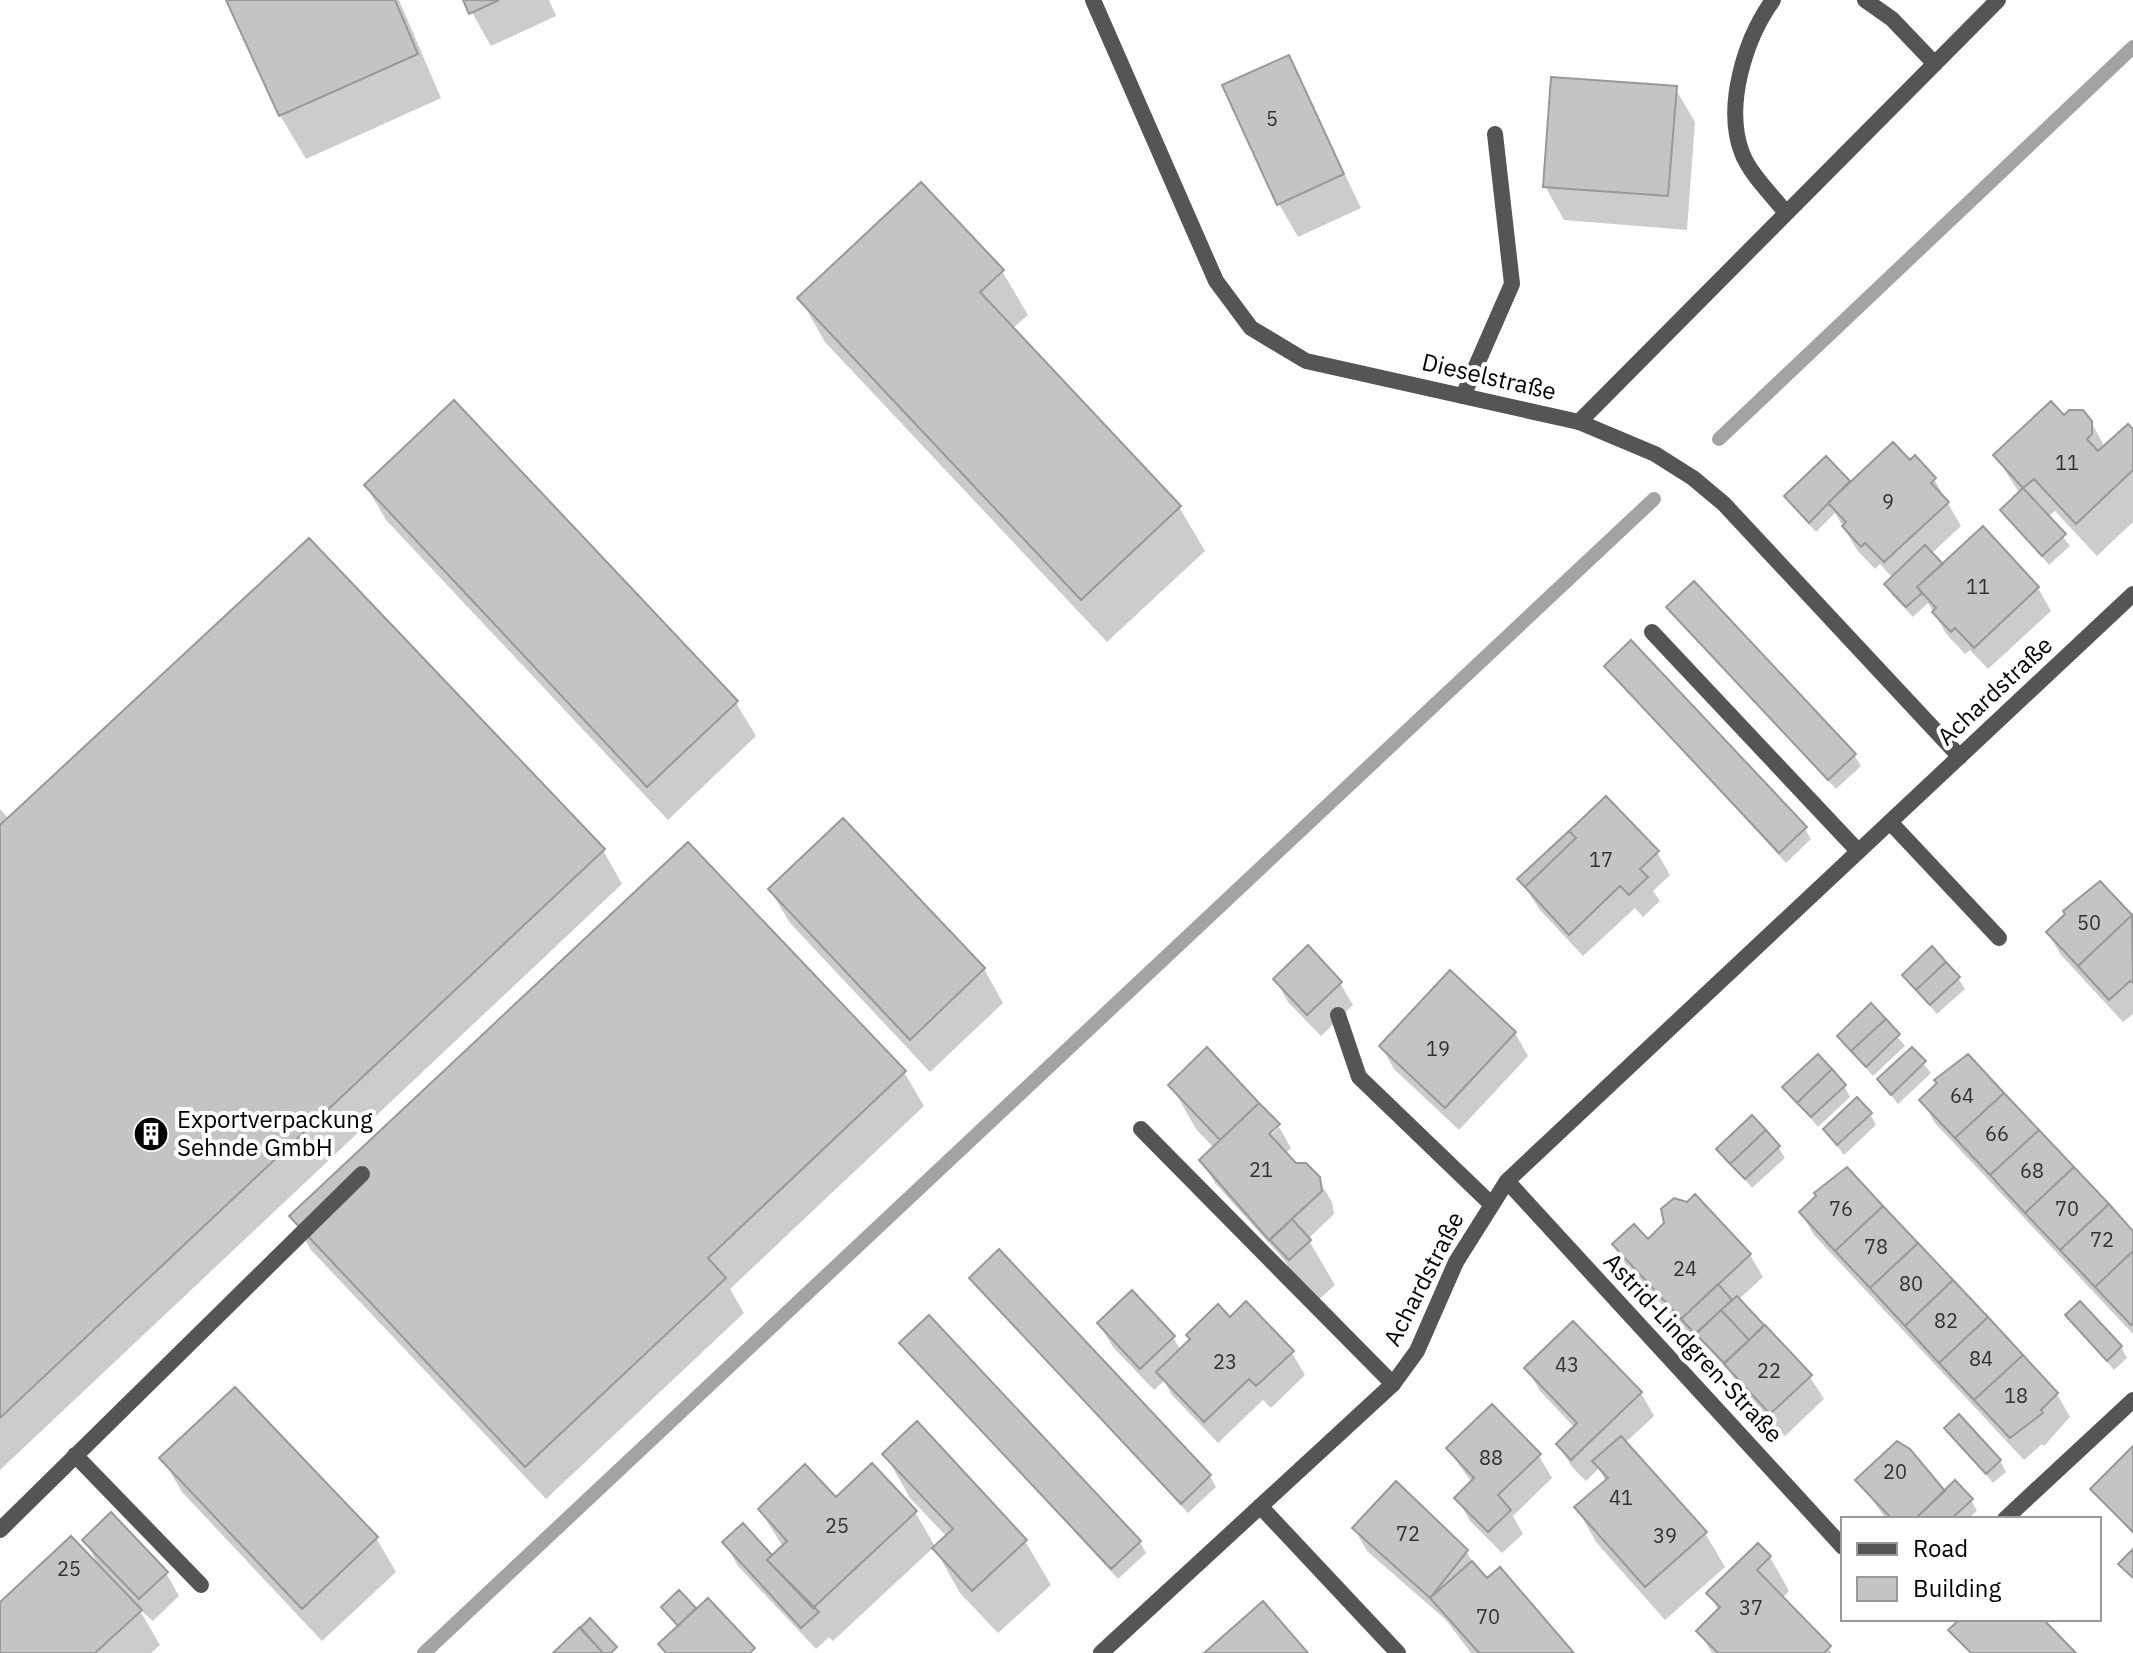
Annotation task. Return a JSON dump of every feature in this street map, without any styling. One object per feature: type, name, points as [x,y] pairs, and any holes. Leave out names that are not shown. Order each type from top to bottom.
[{"type":"street","name":"Dieselstraße","points":[[1093,0],[1216,281],[1251,328],[1306,361],[1579,422],[1655,454],[1693,478],[1724,504],[1960,757]]},
{"type":"street","points":[[1773,0],[1756,24],[1734,97],[1742,153],[1786,213]]},
{"type":"street","points":[[1865,0],[1892,19],[1935,64]]},
{"type":"street","points":[[1579,422],[1998,0]]},
{"type":"street","points":[[1463,396],[1512,284],[1495,134]]},
{"type":"street","name":"Achardstraße","points":[[1101,1653],[1393,1384],[1417,1351],[1456,1262],[1507,1181],[2133,594]]},
{"type":"street","points":[[1652,632],[1858,851]]},
{"type":"street","points":[[1890,822],[1999,938]]},
{"type":"street","points":[[1338,1015],[1359,1077],[1491,1204]]},
{"type":"street","points":[[1141,1129],[1393,1384]]},
{"type":"street","points":[[0,1530],[362,1174]]},
{"type":"street","name":"Astrid-Lindgren-Straße","points":[[1507,1181],[1841,1545]]},
{"type":"street","points":[[2007,1517],[2133,1400]]},
{"type":"street","points":[[75,1455],[201,1585]]},
{"type":"street","points":[[1260,1506],[1398,1653]]},
{"type":"building","points":[[226,0],[395,0],[418,54],[279,116]]},
{"type":"building","points":[[463,0],[499,0],[469,14]]},
{"type":"building","points":[[1289,55],[1344,174],[1277,205],[1222,85]]},
{"type":"building","points":[[1551,77],[1677,86],[1668,196],[1543,187]]},
{"type":"building","points":[[921,182],[1004,270],[980,292],[1181,506],[1081,600],[797,298]]},
{"type":"building","points":[[454,400],[738,701],[647,787],[364,485]]},
{"type":"building","points":[[2051,401],[2064,415],[2069,410],[2083,410],[2092,421],[2092,434],[2087,439],[2098,451],[2128,424],[2133,429],[2133,470],[2076,524],[2034,479],[2023,488],[1993,455]]},
{"type":"building","points":[[1893,442],[1910,460],[1915,455],[1936,478],[1931,483],[1949,502],[1884,562],[1865,543],[1861,547],[1842,526],[1846,522],[1828,503]]},
{"type":"building","points":[[1826,456],[1850,481],[1809,523],[1784,496]]},
{"type":"building","points":[[2023,488],[2066,534],[2042,556],[2000,510]]},
{"type":"building","points":[[1983,526],[2039,587],[1974,648],[1955,628],[1951,632],[1932,612],[1936,608],[1917,587]]},
{"type":"building","name":"Exportverpackung Sehnde GmbH","points":[[309,538],[605,849],[0,1418],[0,825]]},
{"type":"building","points":[[1925,545],[1943,564],[1917,587],[1922,593],[1906,607],[1884,584]]},
{"type":"building","points":[[1694,581],[1856,754],[1828,780],[1666,607]]},
{"type":"building","points":[[1631,640],[1807,827],[1779,853],[1604,666]]},
{"type":"building","points":[[1606,796],[1659,851],[1640,869],[1648,877],[1629,895],[1620,886],[1569,935],[1525,887],[1576,838],[1569,831]]},
{"type":"building","points":[[843,818],[985,968],[910,1040],[768,889]]},
{"type":"building","points":[[1569,831],[1576,838],[1525,887],[1517,879]]},
{"type":"building","points":[[688,842],[906,1071],[708,1258],[726,1278],[525,1467],[289,1216]]},
{"type":"building","points":[[2100,881],[2132,915],[2078,966],[2046,932],[2065,914],[2063,911]]},
{"type":"building","points":[[2132,915],[2133,983],[2130,981],[2109,1000],[2078,966]]},
{"type":"building","points":[[1308,945],[1342,982],[1307,1015],[1273,979]]},
{"type":"building","points":[[1932,946],[1946,962],[1916,990],[1902,975]]},
{"type":"building","points":[[1946,962],[1960,977],[1930,1005],[1916,990]]},
{"type":"building","points":[[1450,970],[1516,1032],[1445,1108],[1379,1046]]},
{"type":"building","points":[[1871,1003],[1886,1019],[1851,1051],[1837,1036]]},
{"type":"building","points":[[1886,1019],[1900,1034],[1866,1067],[1851,1051]]},
{"type":"building","points":[[1207,1047],[1259,1103],[1220,1140],[1168,1085]]},
{"type":"building","points":[[1912,1047],[1926,1061],[1891,1095],[1877,1079]]},
{"type":"building","points":[[1818,1054],[1832,1069],[1797,1103],[1782,1087]]},
{"type":"building","points":[[1968,1054],[2004,1093],[1955,1138],[1919,1100],[1937,1083],[1934,1080]]},
{"type":"building","points":[[1832,1069],[1846,1085],[1811,1117],[1797,1103]]},
{"type":"building","points":[[2004,1093],[2039,1130],[1990,1175],[1955,1138]]},
{"type":"building","points":[[1857,1097],[1872,1113],[1837,1145],[1823,1129]]},
{"type":"building","points":[[1259,1103],[1280,1124],[1269,1134],[1296,1163],[1306,1163],[1320,1177],[1322,1191],[1269,1240],[1199,1160]]},
{"type":"building","points":[[1752,1115],[1766,1130],[1730,1164],[1716,1149]]},
{"type":"building","points":[[1766,1130],[1780,1146],[1745,1179],[1730,1164]]},
{"type":"building","points":[[2039,1130],[2074,1167],[2025,1213],[1990,1175]]},
{"type":"building","points":[[1847,1167],[1883,1206],[1835,1251],[1799,1212],[1816,1196],[1814,1193]]},
{"type":"building","points":[[2074,1167],[2109,1204],[2060,1250],[2025,1213]]},
{"type":"building","points":[[1695,1194],[1751,1254],[1681,1319],[1612,1244],[1634,1224],[1648,1239],[1664,1223],[1661,1209],[1674,1198],[1687,1202]]},
{"type":"building","points":[[2109,1204],[2133,1231],[2133,1251],[2095,1287],[2060,1250]]},
{"type":"building","points":[[1883,1206],[1918,1243],[1870,1288],[1835,1251]]},
{"type":"building","points":[[1292,1219],[1311,1240],[1289,1260],[1270,1240]]},
{"type":"building","points":[[1918,1243],[1953,1280],[1905,1326],[1870,1288]]},
{"type":"building","points":[[999,1249],[1211,1475],[1181,1504],[969,1278]]},
{"type":"building","points":[[2133,1251],[2133,1323],[2131,1325],[2095,1287]]},
{"type":"building","points":[[1953,1280],[1988,1317],[1939,1363],[1905,1326]]},
{"type":"building","points":[[1718,1284],[1732,1300],[1695,1334],[1681,1319]]},
{"type":"building","points":[[1132,1290],[1175,1336],[1140,1369],[1097,1323]]},
{"type":"building","points":[[1737,1296],[1764,1325],[1749,1340],[1721,1310]]},
{"type":"building","points":[[1246,1301],[1294,1351],[1256,1386],[1249,1379],[1204,1422],[1156,1372],[1190,1339],[1186,1335],[1218,1304],[1230,1317]]},
{"type":"building","points":[[2080,1301],[2122,1346],[2107,1361],[2065,1315]]},
{"type":"building","points":[[1721,1310],[1749,1340],[1724,1363],[1696,1334]]},
{"type":"building","points":[[929,1315],[1141,1541],[1111,1569],[899,1343]]},
{"type":"building","points":[[1988,1317],[2023,1355],[1974,1400],[1939,1363]]},
{"type":"building","points":[[1573,1321],[1642,1392],[1571,1460],[1556,1444],[1577,1423],[1524,1368]]},
{"type":"building","points":[[1765,1325],[1812,1375],[1770,1414],[1724,1364]]},
{"type":"building","points":[[2023,1355],[2058,1393],[2041,1410],[2043,1413],[2010,1438],[1974,1400]]},
{"type":"building","points":[[235,1387],[378,1537],[302,1609],[159,1458]]},
{"type":"building","points":[[1492,1404],[1541,1454],[1498,1495],[1511,1510],[1488,1532],[1454,1498],[1474,1478],[1446,1448]]},
{"type":"building","points":[[1959,1414],[2001,1460],[1986,1474],[1944,1428]]},
{"type":"building","points":[[917,1421],[1027,1540],[972,1591],[932,1548],[953,1529],[882,1454]]},
{"type":"building","points":[[1621,1436],[1707,1532],[1645,1587],[1574,1507],[1608,1478],[1592,1461]]},
{"type":"building","points":[[1897,1441],[1910,1449],[1945,1491],[1917,1517],[1890,1517],[1855,1480]]},
{"type":"building","points":[[2133,1446],[2133,1532],[2090,1489]]},
{"type":"building","points":[[872,1463],[917,1511],[813,1608],[767,1560],[787,1541],[758,1509],[805,1464],[836,1497]]},
{"type":"building","points":[[1955,1480],[1973,1499],[1953,1517],[1917,1517]]},
{"type":"building","points":[[1396,1481],[1468,1550],[1430,1598],[1352,1528]]},
{"type":"building","points":[[111,1512],[168,1572],[139,1599],[82,1540]]},
{"type":"building","points":[[743,1523],[772,1555],[767,1560],[819,1612],[801,1628],[722,1542]]},
{"type":"building","points":[[71,1536],[142,1610],[95,1653],[0,1653],[0,1602]]},
{"type":"building","points":[[1758,1543],[1771,1556],[1757,1570],[1831,1646],[1824,1653],[1718,1653],[1696,1631],[1720,1607],[1706,1593]]},
{"type":"building","points":[[2133,1549],[2133,1578],[2118,1564]]},
{"type":"building","points":[[1472,1561],[1487,1578],[1500,1567],[1574,1653],[1479,1653],[1430,1598]]},
{"type":"building","points":[[679,1590],[696,1608],[678,1626],[661,1607]]},
{"type":"building","points":[[708,1598],[755,1648],[750,1653],[666,1653],[658,1644]]},
{"type":"building","points":[[1263,1601],[1308,1653],[1204,1653]]},
{"type":"building","points":[[590,1618],[617,1647],[611,1653],[603,1653],[580,1628]]},
{"type":"building","points":[[1958,1621],[2045,1621],[2076,1653],[1971,1653],[1948,1630]]},
{"type":"building","points":[[580,1627],[603,1653],[553,1653]]},
{"type":"waterway","points":[[1719,439],[2133,47]]},
{"type":"waterway","points":[[424,1653],[1654,499]]},
{"type":"place","name":"Exportverpackung Sehnde GmbH","points":[[151,1134]]}]
